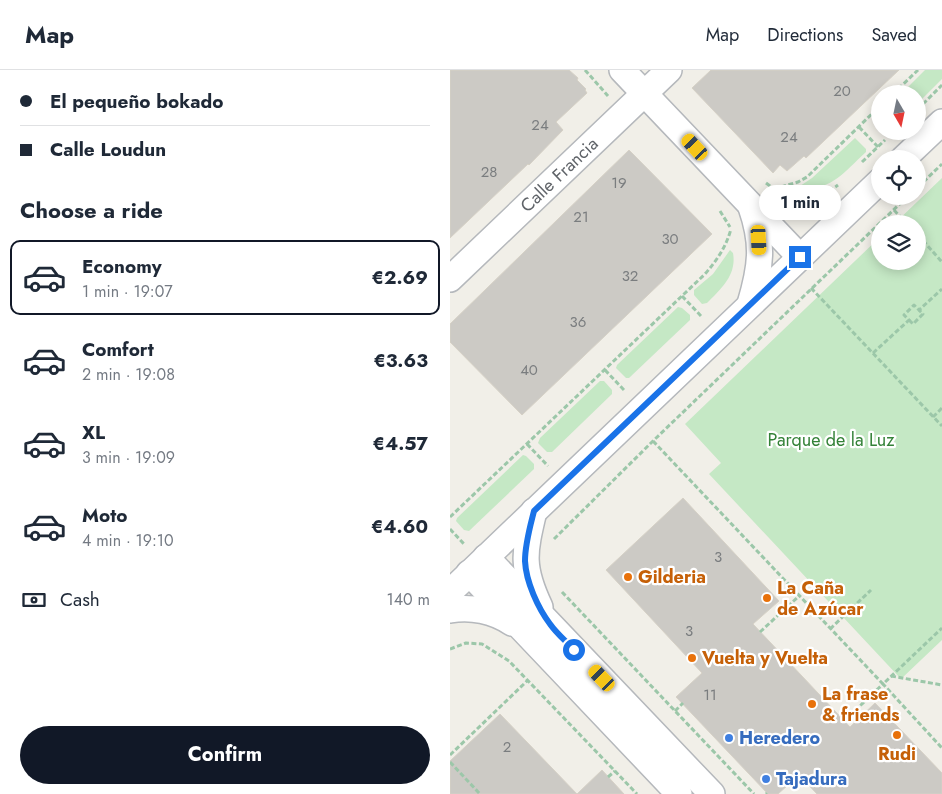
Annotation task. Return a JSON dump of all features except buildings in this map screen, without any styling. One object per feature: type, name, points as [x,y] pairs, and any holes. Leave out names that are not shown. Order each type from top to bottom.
[{"type":"street","points":[[622,70],[800,257]]},
{"type":"street","name":"Calle Francia","points":[[450,279],[669,70]]},
{"type":"street","points":[[912,150],[942,122]]},
{"type":"street","points":[[450,592],[871,190]]},
{"type":"street","points":[[750,204],[756,222],[760,261],[750,304]]},
{"type":"street","points":[[534,511],[526,547],[525,562],[535,596],[541,632]]},
{"type":"street","points":[[478,565],[541,632],[679,794]]},
{"type":"street","points":[[450,610],[476,609],[541,632],[712,794]]},
{"type":"path","points":[[902,85],[918,70]]},
{"type":"path","points":[[926,101],[942,86]]},
{"type":"path","points":[[773,189],[798,182],[807,177],[871,115]]},
{"type":"path","points":[[859,127],[878,147]]},
{"type":"path","points":[[857,167],[885,140]]},
{"type":"path","points":[[926,179],[942,164]]},
{"type":"path","points":[[764,182],[773,189],[792,198],[800,199],[827,192],[843,180]]},
{"type":"path","points":[[715,205],[735,236]]},
{"type":"path","points":[[554,539],[811,288],[899,205]]},
{"type":"path","points":[[894,210],[899,215]]},
{"type":"path","points":[[450,517],[682,296],[720,256],[729,238],[731,229]]},
{"type":"path","points":[[926,244],[942,262]]},
{"type":"path","points":[[811,288],[942,426]]},
{"type":"path","points":[[919,310],[942,289]]},
{"type":"path","points":[[682,296],[702,317]]},
{"type":"path","points":[[914,305],[919,310],[923,314],[913,324],[904,315],[914,305]]},
{"type":"path","points":[[696,323],[708,312]]},
{"type":"path","points":[[873,353],[908,320]]},
{"type":"path","points":[[605,370],[624,390],[629,385]]},
{"type":"path","points":[[933,417],[942,408]]},
{"type":"path","points":[[653,441],[942,748]]},
{"type":"path","points":[[547,465],[554,458]]},
{"type":"path","points":[[450,528],[464,544]]},
{"type":"path","points":[[557,586],[754,794]]},
{"type":"path","points":[[830,629],[871,590]]},
{"type":"path","points":[[760,632],[799,596]]},
{"type":"path","points":[[844,721],[942,628]]},
{"type":"path","points":[[450,649],[466,643],[482,644],[509,661],[637,794]]},
{"type":"path","points":[[891,676],[942,685]]},
{"type":"path","points":[[450,755],[528,681]]},
{"type":"path","points":[[675,711],[683,703]]},
{"type":"path","points":[[450,762],[480,794]]},
{"type":"path","points":[[608,777],[615,771]]},
{"type":"green space","points":[[925,70],[942,70],[942,79],[926,95],[926,85],[910,85]]},
{"type":"green space","points":[[855,138],[866,149],[866,152],[844,173],[830,183],[801,191],[800,186],[812,178]]},
{"type":"green space","name":"Parque de la Luz","points":[[942,178],[942,640],[901,679],[709,474],[721,463],[685,424],[871,246],[871,270],[926,270],[926,215],[903,215],[914,205],[926,205],[926,193]]},
{"type":"green space","points":[[730,250],[733,253],[734,261],[727,281],[707,303],[702,304],[694,295],[694,290],[713,274]]},
{"type":"green space","points":[[678,307],[690,315],[690,320],[629,378],[626,378],[616,368],[617,365]]},
{"type":"green space","points":[[600,381],[604,381],[612,390],[612,394],[552,452],[547,452],[538,443],[540,438]]},
{"type":"green space","points":[[523,455],[534,464],[534,469],[469,531],[464,530],[456,521],[457,518]]},
{"type":"place","name":"Gilderia","points":[[628,577]]},
{"type":"place","name":"La Caña de Azúcar","points":[[767,598]]},
{"type":"place","name":"Vuelta y Vuelta","points":[[692,658]]},
{"type":"place","name":"La frase & friends","points":[[812,704]]},
{"type":"place","name":"Rudi","points":[[897,735]]},
{"type":"place","name":"Heredero","points":[[729,738]]},
{"type":"place","name":"Tajadura","points":[[766,779]]},
{"type":"route","points":[[574,650],[550,625],[529,580],[525,562],[526,547],[534,511],[800,257]]}]
